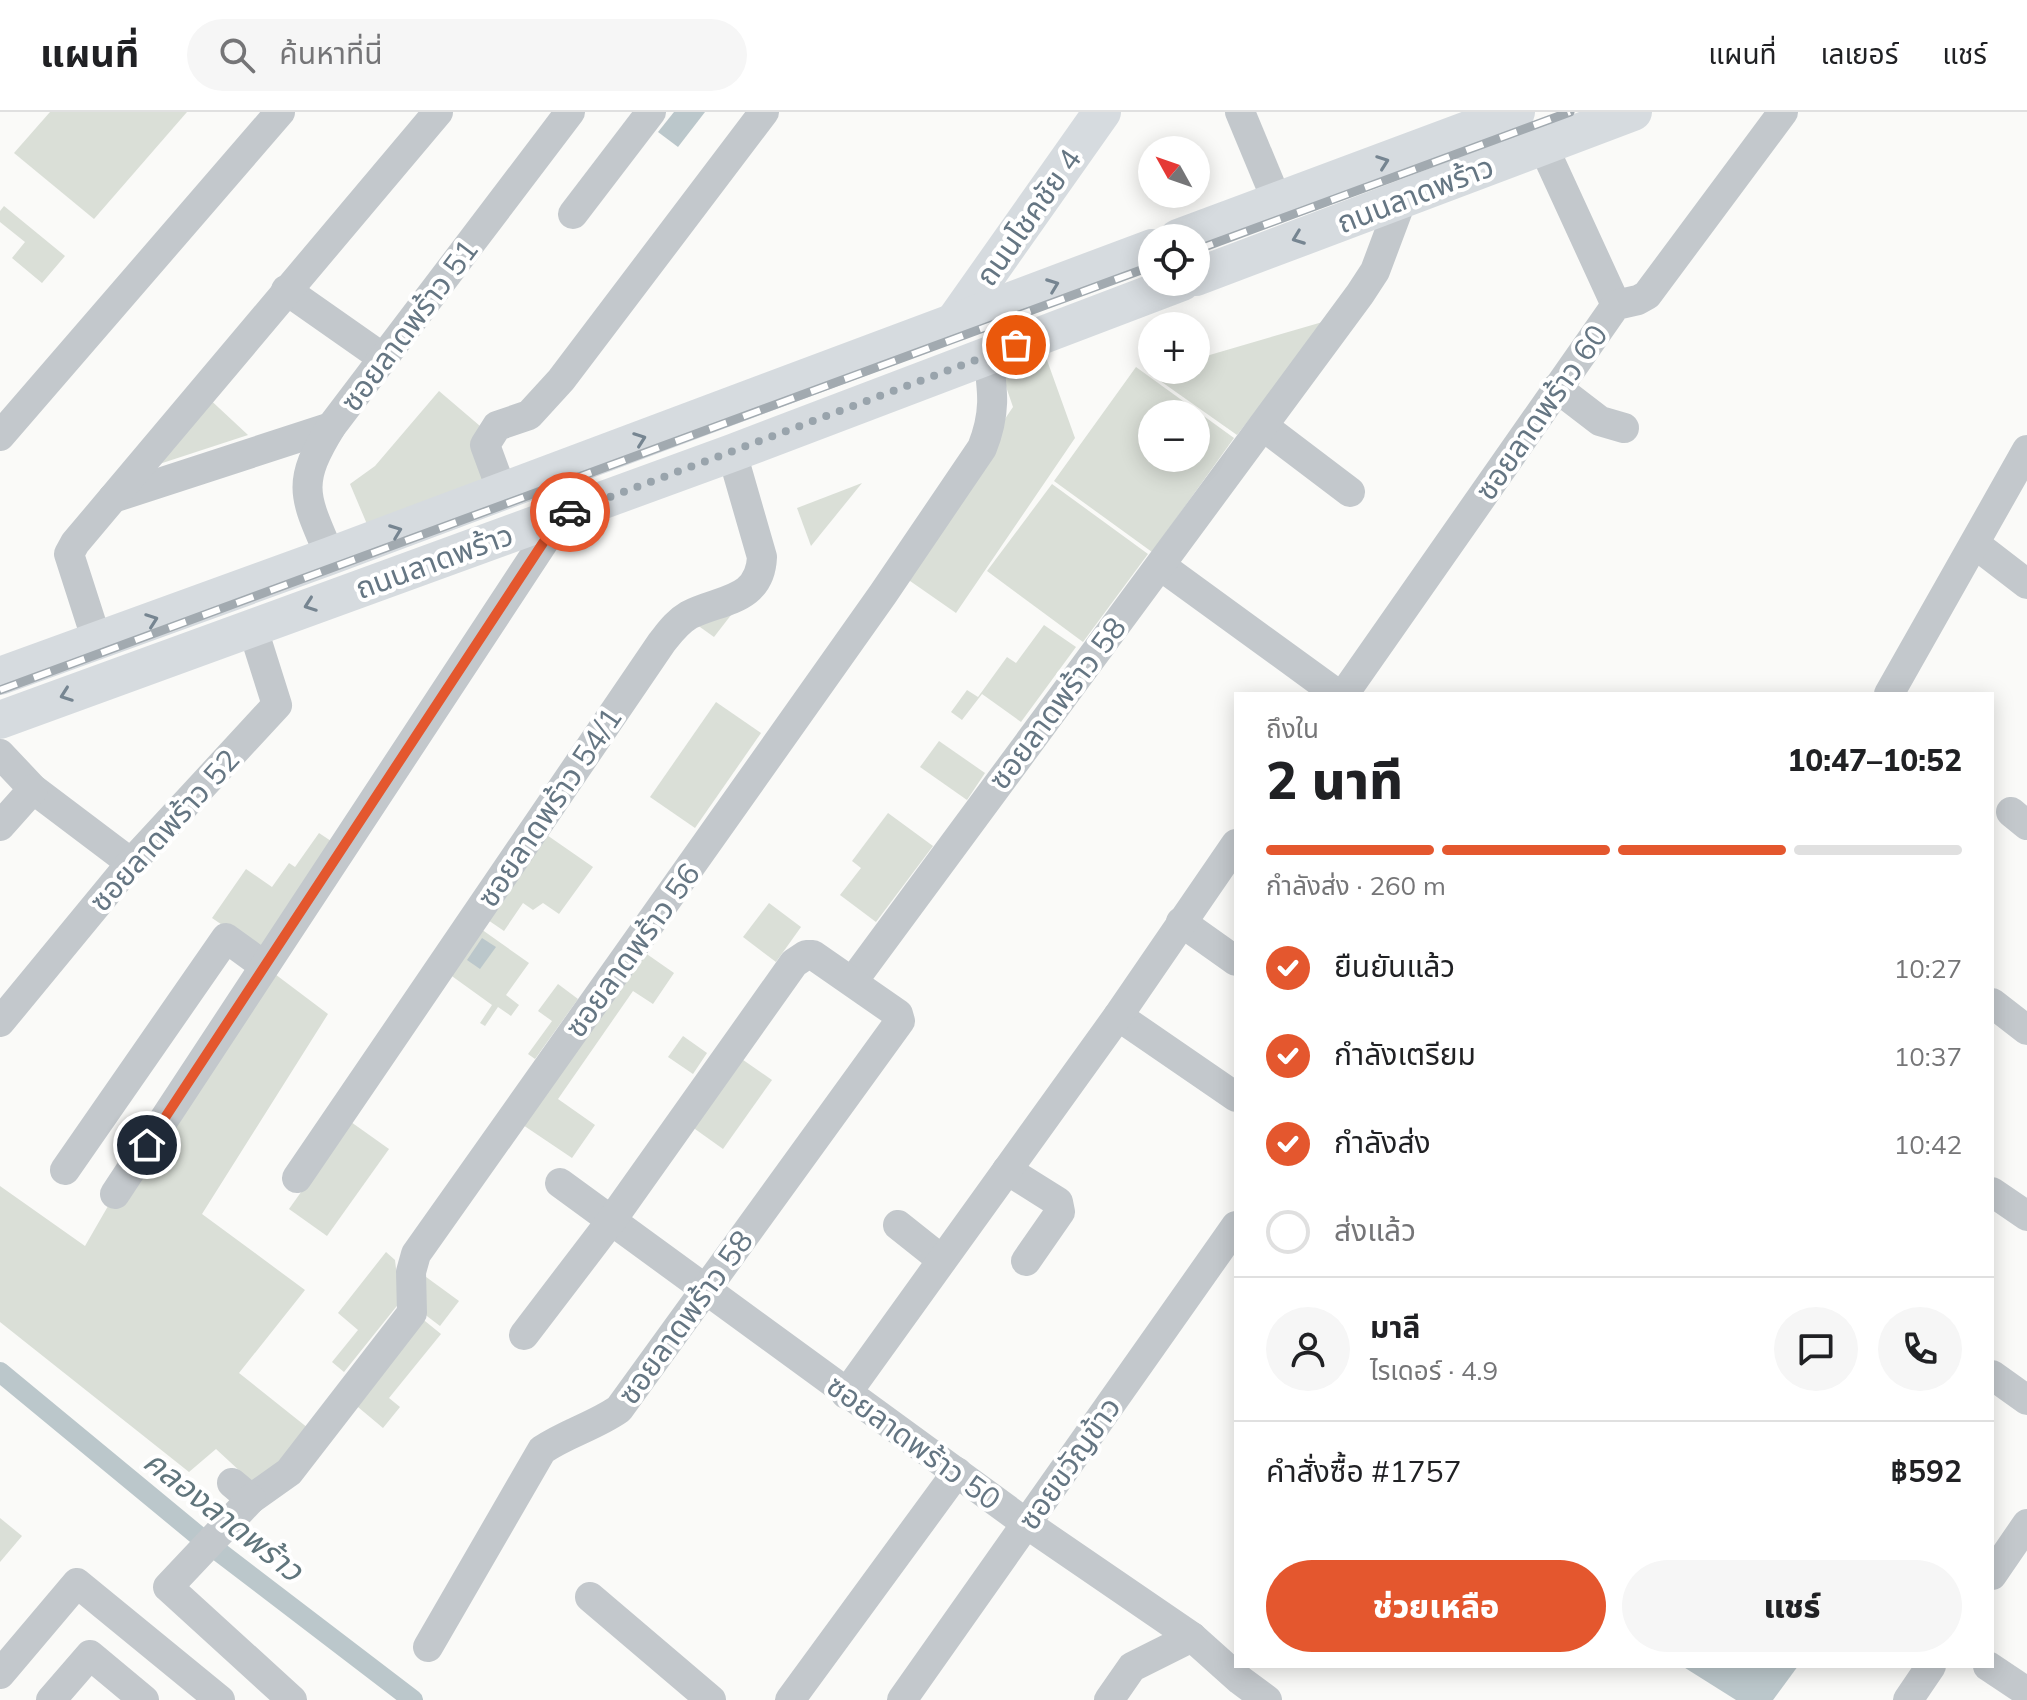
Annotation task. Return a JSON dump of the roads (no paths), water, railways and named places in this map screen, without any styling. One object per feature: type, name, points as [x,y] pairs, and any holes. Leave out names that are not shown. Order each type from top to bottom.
[{"type":"main road","name":"ถนนโชคชัย 4","points":[[954,322],[1102,112]]},
{"type":"main road","name":"ถนนลาดพร้าว","points":[[1210,226],[1516,112]]},
{"type":"main road","name":"ถนนลาดพร้าว","points":[[1210,272],[1633,112]]},
{"type":"main road","name":"ถนนลาดพร้าว","points":[[0,676],[330,556],[1138,253]]},
{"type":"main road","name":"ถนนลาดพร้าว","points":[[0,720],[732,453],[1145,296]]},
{"type":"street","points":[[0,436],[280,112]]},
{"type":"street","points":[[97,641],[69,554],[111,499],[438,112]]},
{"type":"street","name":"ซอยลาดพร้าว 51","points":[[330,556],[307,500],[306,481],[312,460],[331,427],[570,112]]},
{"type":"street","points":[[573,214],[651,112]]},
{"type":"street","points":[[502,491],[485,445],[497,426],[529,415],[561,380],[764,112]]},
{"type":"street","points":[[1240,112],[1277,201]]},
{"type":"street","name":"ซอยลาดพร้าว 60","points":[[1345,692],[1616,305],[1647,295],[1783,112]]},
{"type":"street","points":[[1543,146],[1616,305]]},
{"type":"street","name":"ซอยลาดพร้าว 58","points":[[853,981],[1375,271],[1402,199]]},
{"type":"street","points":[[286,290],[383,358]]},
{"type":"street","name":"ซอยลาดพร้าว 56","points":[[292,1700],[168,1587],[242,1491],[289,1472],[412,1313],[411,1272],[416,1254],[839,657],[982,448],[993,411],[988,356]]},
{"type":"street","points":[[1557,388],[1600,421],[1624,428]]},
{"type":"street","points":[[1263,426],[1350,492]]},
{"type":"street","points":[[111,499],[331,427]]},
{"type":"street","points":[[1890,692],[2027,450]]},
{"type":"street","name":"ซอยลาดพร้าว 54/1","points":[[297,1178],[662,642],[686,617],[747,593],[756,582],[761,572],[762,557],[732,453]]},
{"type":"street","points":[[115,1194],[562,514]]},
{"type":"street","points":[[1975,544],[2027,584]]},
{"type":"street","points":[[1161,566],[1334,692]]},
{"type":"street","name":"ซอยลาดพร้าว 52","points":[[0,1022],[131,863],[277,705],[252,626]]},
{"type":"street","points":[[0,754],[33,789],[131,863]]},
{"type":"street","points":[[0,826],[33,789]]},
{"type":"street","points":[[846,1394],[1118,1016],[1234,847]]},
{"type":"street","points":[[1181,922],[1234,960]]},
{"type":"street","points":[[65,1170],[226,938],[263,965]]},
{"type":"street","name":"ซอยลาดพร้าว 58","points":[[428,1647],[542,1450],[557,1440],[603,1421],[619,1409],[900,1021],[898,1014],[813,955],[806,955],[794,963],[611,1221],[524,1335]]},
{"type":"street","points":[[1994,1005],[2027,1030]]},
{"type":"street","points":[[1118,1016],[1234,1096]]},
{"type":"street","points":[[1007,1170],[1060,1206],[1060,1212],[1026,1261]]},
{"type":"street","name":"ซอยลาดพร้าว 50","points":[[560,1183],[846,1394],[1192,1637],[1238,1682],[1267,1700]]},
{"type":"street","points":[[1994,1193],[2027,1216]]},
{"type":"street","points":[[898,1225],[942,1260]]},
{"type":"street","name":"ซอยขวัญข้าว","points":[[902,1700],[1234,1229]]},
{"type":"street","points":[[1994,1376],[2027,1400]]},
{"type":"street","points":[[790,1700],[957,1472]]},
{"type":"street","points":[[2004,1561],[2027,1524]]},
{"type":"street","points":[[0,1674],[73,1580],[220,1700]]},
{"type":"street","points":[[590,1597],[711,1700]]},
{"type":"street","points":[[1109,1700],[1132,1667],[1192,1637]]},
{"type":"street","points":[[51,1700],[90,1655],[144,1700]]},
{"type":"street","points":[[1908,1700],[1927,1668]]},
{"type":"street","points":[[1991,1668],[2027,1692]]},
{"type":"waterway","name":"คลองลาดพร้าว","points":[[0,1372],[201,1538],[413,1700]]},
{"type":"railway","points":[[1210,245],[1570,112]]},
{"type":"railway","points":[[0,690],[1138,271]]}]
